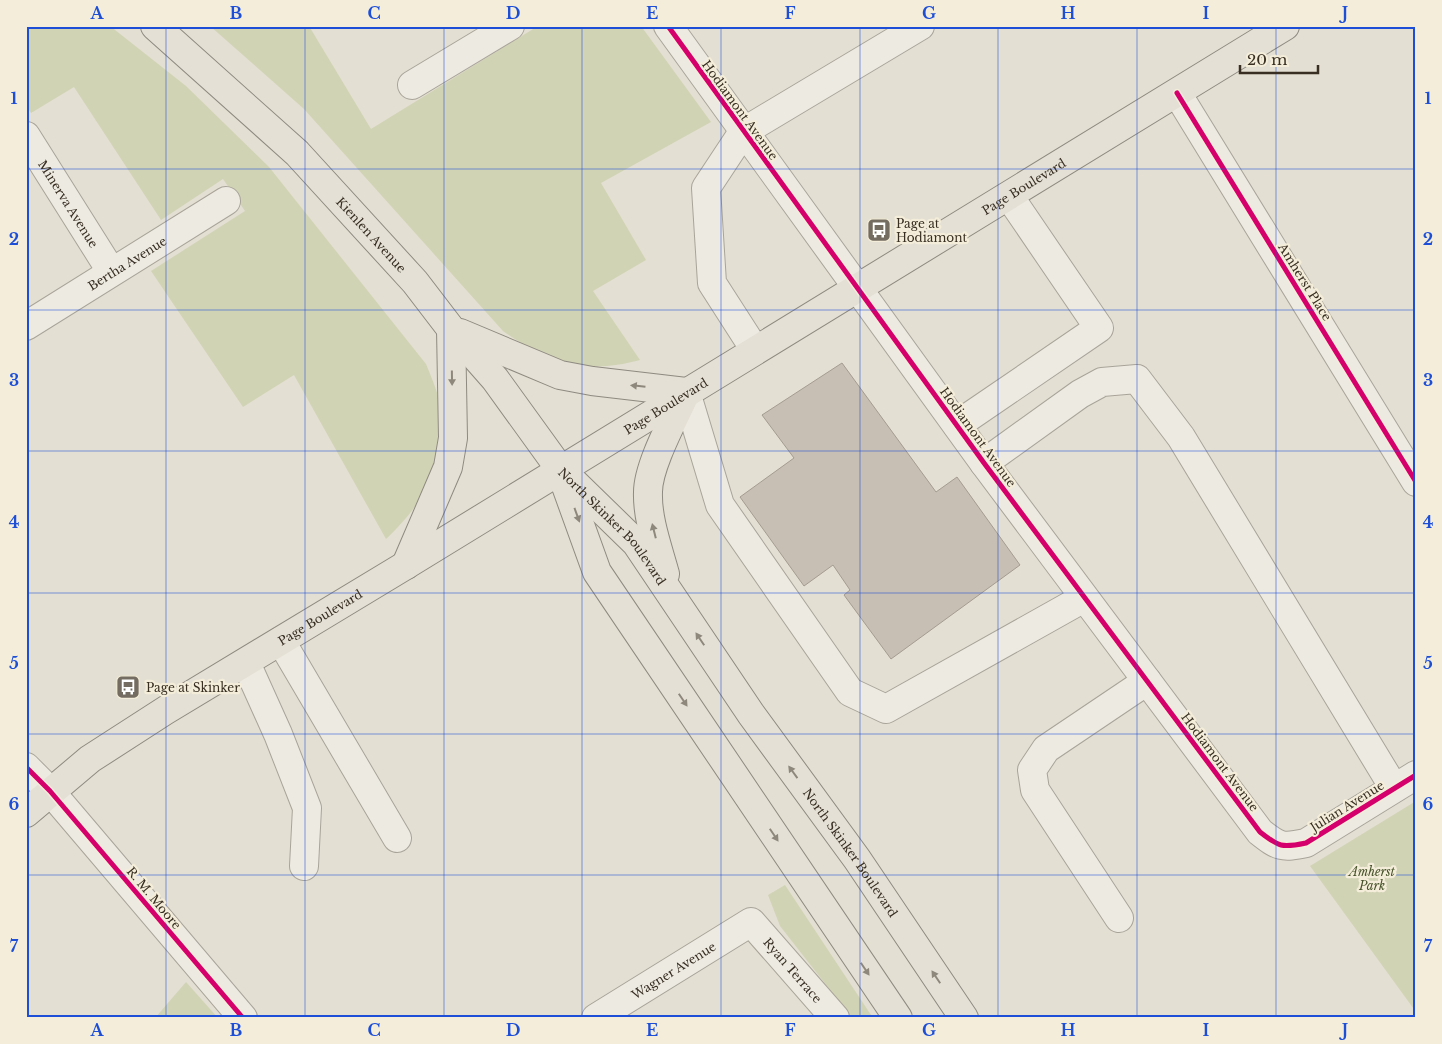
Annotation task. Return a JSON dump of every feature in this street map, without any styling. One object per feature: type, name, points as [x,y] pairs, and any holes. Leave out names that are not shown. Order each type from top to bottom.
[{"type":"main road","name":"Kienlen Avenue","points":[[155,26],[297,152],[415,282],[495,379],[560,469]]},
{"type":"main road","name":"Page Boulevard","points":[[26,814],[90,759],[132,731],[1285,26]]},
{"type":"main road","points":[[406,565],[448,467],[453,438],[452,329],[560,375],[592,381],[686,392],[651,474],[648,490],[648,507],[670,595]]},
{"type":"main road","name":"North Skinker Boulevard","points":[[560,469],[636,543],[751,714],[857,859],[964,1018]]},
{"type":"main road","name":"North Skinker Boulevard","points":[[560,469],[597,572],[898,1018]]},
{"type":"street","points":[[412,85],[510,26]]},
{"type":"street","name":"Hodiamont Avenue","points":[[668,26],[742,132],[859,288],[984,463],[1084,598],[1260,832],[1270,840],[1285,847]]},
{"type":"street","points":[[755,350],[712,283],[706,188],[742,132],[920,26]]},
{"type":"street","name":"Amherst Place","points":[[1177,93],[1416,482]]},
{"type":"street","name":"Minerva Avenue","points":[[26,136],[111,271]]},
{"type":"street","points":[[957,425],[1100,328],[1009,196]]},
{"type":"street","name":"Bertha Avenue","points":[[26,326],[111,271],[226,201]]},
{"type":"street","points":[[984,463],[1080,394],[1102,382],[1137,379],[1181,437],[1405,782]]},
{"type":"street","points":[[686,392],[720,505],[850,692],[886,709],[1084,598]]},
{"type":"street","points":[[281,641],[397,838]]},
{"type":"street","points":[[246,663],[278,734],[307,808],[304,866]]},
{"type":"street","points":[[1119,918],[1035,790],[1032,770],[1046,749],[1147,681]]},
{"type":"street","name":"R. M. Moore","points":[[26,768],[50,792],[243,1018]]},
{"type":"street","name":"Julian Avenue","points":[[1285,847],[1306,843],[1405,782]]},
{"type":"street","name":"Wagner Avenue","points":[[609,1015],[751,922]]},
{"type":"street","name":"Ryan Terrace","points":[[751,922],[834,1018]]},
{"type":"green space","points":[[26,26],[110,26],[186,86],[269,167],[426,364],[438,396],[442,416],[436,458],[428,485],[422,496],[407,517],[386,539],[294,375],[243,407],[151,271],[245,211],[223,179],[161,220],[74,87],[31,113],[26,105]]},
{"type":"green space","points":[[210,26],[309,26],[371,129],[538,26],[641,26],[711,122],[601,183],[646,260],[593,291],[640,360],[602,366],[584,366],[568,363],[536,351],[503,331],[304,109]]},
{"type":"green space","name":"Amherst Park","points":[[1416,801],[1416,1012],[1310,866]]},
{"type":"green space","points":[[785,885],[873,1018],[852,1018],[780,926],[768,895]]},
{"type":"green space","points":[[186,982],[218,1018],[155,1018]]},
{"type":"building","points":[[842,363],[936,492],[957,477],[1020,565],[891,659],[844,595],[850,590],[833,565],[804,586],[740,497],[794,458],[762,415]]},
{"type":"cycle path","points":[[668,26],[984,463],[1260,832],[1281,845],[1291,846],[1306,843],[1416,775]]},
{"type":"cycle path","points":[[1177,93],[1416,482]]},
{"type":"cycle path","points":[[26,767],[50,791],[243,1018]]},
{"type":"place","name":"Page at Hodiamont","points":[[879,230]]},
{"type":"place","name":"Page at Skinker","points":[[128,687]]}]
